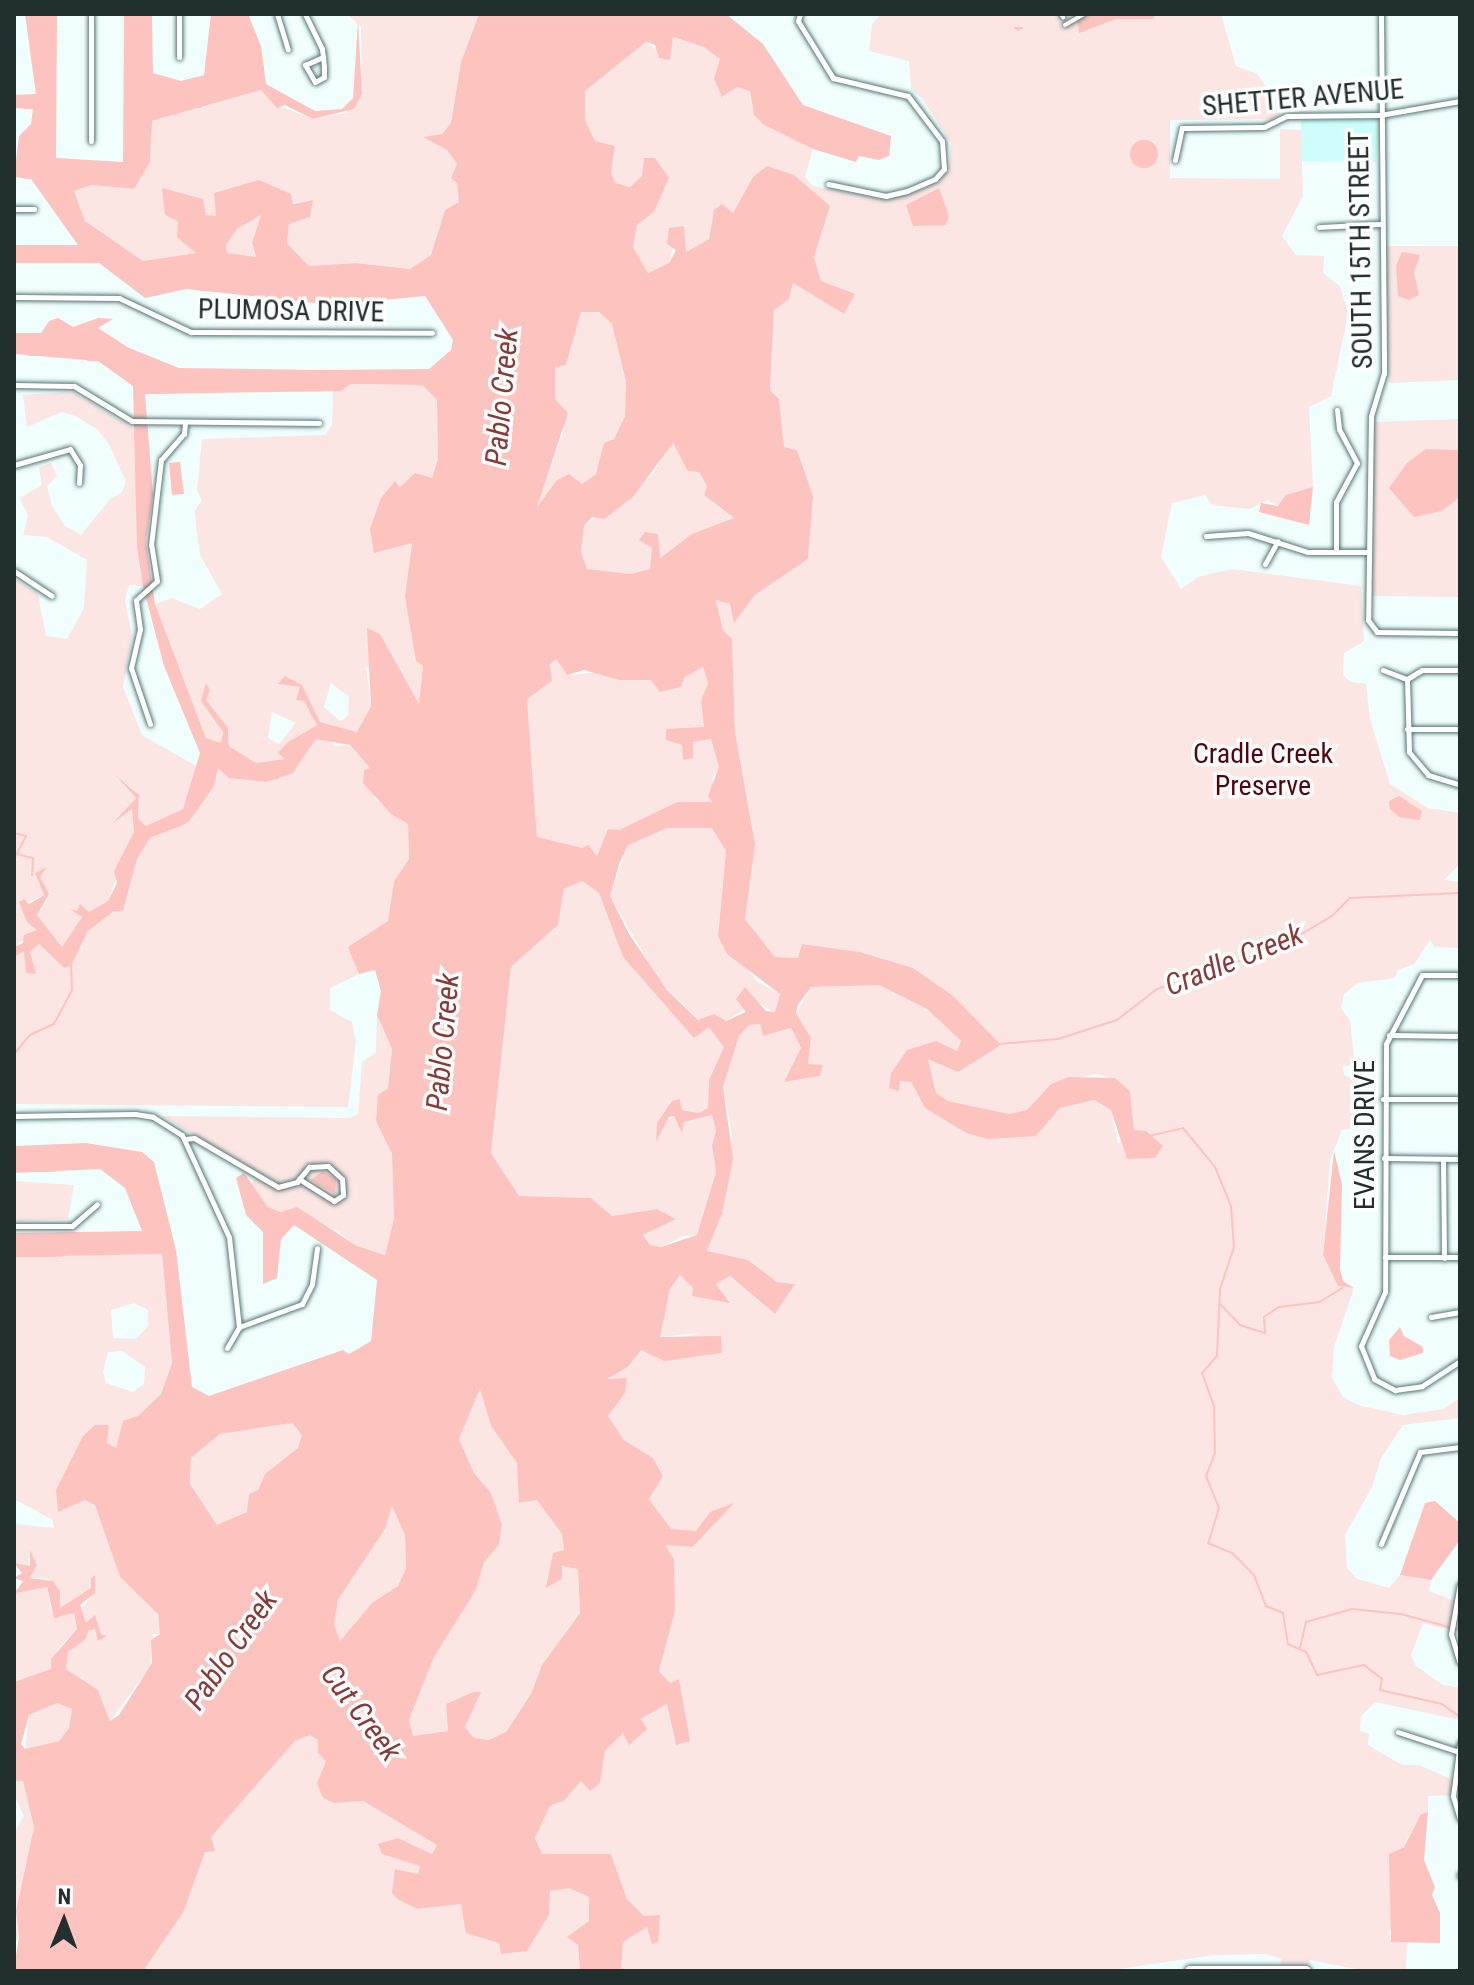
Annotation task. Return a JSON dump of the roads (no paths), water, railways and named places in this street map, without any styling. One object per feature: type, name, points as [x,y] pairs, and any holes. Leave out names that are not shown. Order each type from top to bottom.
[{"type":"highway","points":[[1190,1971],[1277,1968],[1306,1971]]},
{"type":"street","points":[[91,14],[91,141]]},
{"type":"street","points":[[179,14],[179,57]]},
{"type":"street","points":[[277,14],[288,49]]},
{"type":"street","points":[[305,14],[323,57],[324,77],[315,82],[305,65],[323,57]]},
{"type":"street","points":[[800,14],[798,21],[833,78],[915,101],[942,141],[944,169],[935,179],[886,196],[828,184]]},
{"type":"street","points":[[1065,25],[1084,14]]},
{"type":"street","name":"SOUTH 15TH STREET","points":[[1381,14],[1384,373],[1371,416],[1368,552],[1371,628],[1460,633]]},
{"type":"street","name":"SHETTER AVENUE","points":[[1175,160],[1182,128],[1264,127],[1287,116],[1380,115],[1460,101]]},
{"type":"street","points":[[14,209],[34,209]]},
{"type":"street","points":[[1319,227],[1381,224]]},
{"type":"street","name":"PLUMOSA DRIVE","points":[[14,297],[119,298],[179,328],[200,332],[432,333]]},
{"type":"street","points":[[14,385],[74,386],[132,421],[319,423]]},
{"type":"street","points":[[1336,550],[1336,502],[1357,463],[1339,429],[1337,410]]},
{"type":"street","points":[[150,724],[131,668],[139,640],[136,600],[153,588],[157,581],[151,545],[161,460],[184,434],[185,423]]},
{"type":"street","points":[[14,465],[70,449],[80,465],[79,483]]},
{"type":"street","points":[[1206,536],[1248,533],[1308,552],[1368,552]]},
{"type":"street","points":[[1265,564],[1278,541]]},
{"type":"street","points":[[14,571],[52,596]]},
{"type":"street","points":[[1383,670],[1407,679]]},
{"type":"street","points":[[1407,679],[1422,670],[1460,670]]},
{"type":"street","points":[[1407,679],[1409,752],[1422,770],[1460,785]]},
{"type":"street","points":[[1407,729],[1460,729]]},
{"type":"street","name":"EVANS DRIVE","points":[[1459,1363],[1413,1390],[1387,1387],[1369,1373],[1361,1346],[1384,1298],[1383,1099],[1389,1035],[1422,975],[1460,975]]},
{"type":"street","points":[[1389,1035],[1460,1036]]},
{"type":"street","points":[[1383,1099],[1460,1099]]},
{"type":"street","points":[[14,1116],[135,1114],[153,1117],[185,1139],[230,1242],[239,1327],[227,1348]]},
{"type":"street","points":[[185,1139],[194,1138],[264,1183],[288,1187],[309,1167],[328,1166],[342,1179],[343,1195],[334,1201],[299,1179]]},
{"type":"street","points":[[1384,1158],[1460,1159]]},
{"type":"street","points":[[1443,1159],[1444,1258]]},
{"type":"street","points":[[14,1226],[72,1226],[97,1204]]},
{"type":"street","points":[[239,1327],[302,1304],[312,1284],[317,1248]]},
{"type":"street","points":[[1385,1257],[1460,1257]]},
{"type":"street","points":[[1431,1317],[1460,1312]]},
{"type":"street","points":[[1381,1544],[1420,1452],[1460,1447]]},
{"type":"street","points":[[1460,1584],[1451,1634],[1460,1663]]},
{"type":"street","points":[[1398,1732],[1459,1752]]},
{"type":"street","points":[[1460,1743],[1453,1787],[1460,1819]]},
{"type":"water","points":[[25,14],[57,14],[56,158],[123,162],[124,14],[152,14],[153,73],[181,81],[204,75],[211,14],[248,14],[261,46],[266,84],[315,111],[342,109],[353,98],[358,20],[362,94],[354,109],[313,119],[285,105],[277,108],[261,90],[152,121],[150,162],[134,189],[92,185],[74,191],[85,221],[143,261],[196,253],[177,237],[178,221],[165,215],[162,188],[203,199],[206,215],[216,216],[214,193],[259,180],[291,194],[293,204],[313,200],[310,217],[289,224],[287,243],[309,266],[356,263],[410,269],[431,255],[445,210],[459,202],[457,183],[451,178],[457,164],[447,150],[423,137],[442,134],[451,123],[461,62],[479,14],[726,14],[763,44],[803,105],[891,136],[889,156],[879,160],[859,156],[856,162],[813,149],[764,125],[754,115],[750,91],[737,87],[722,97],[714,79],[720,59],[704,47],[673,37],[670,60],[659,58],[655,45],[646,42],[585,91],[585,120],[595,141],[615,146],[611,173],[616,183],[630,187],[642,176],[644,158],[655,158],[669,178],[654,212],[637,225],[633,247],[648,273],[669,263],[676,250],[667,244],[669,228],[684,226],[686,252],[709,239],[714,210],[722,204],[733,213],[753,177],[767,166],[794,175],[830,206],[814,257],[821,281],[855,294],[844,314],[793,283],[789,299],[774,310],[770,390],[779,399],[784,447],[797,450],[813,496],[808,559],[755,595],[734,623],[730,604],[716,600],[723,630],[732,639],[735,732],[755,844],[745,919],[775,957],[798,958],[802,944],[860,952],[913,968],[952,995],[1001,1045],[958,1072],[928,1059],[936,1093],[948,1101],[1009,1114],[1027,1110],[1051,1084],[1069,1077],[1115,1078],[1130,1091],[1134,1130],[1146,1131],[1163,1146],[1155,1158],[1127,1159],[1111,1110],[1094,1100],[1060,1108],[1036,1136],[988,1139],[966,1133],[925,1108],[911,1082],[900,1081],[899,1091],[889,1088],[891,1073],[907,1050],[936,1041],[957,1051],[961,1041],[927,1009],[879,985],[811,987],[798,1005],[796,1013],[811,1038],[808,1064],[823,1065],[820,1076],[784,1082],[801,1048],[791,1028],[763,1036],[760,1024],[749,1025],[739,1036],[723,1087],[733,1159],[722,1214],[707,1251],[748,1260],[777,1282],[795,1284],[775,1314],[730,1276],[716,1284],[730,1303],[692,1296],[693,1288],[680,1275],[670,1289],[660,1337],[721,1336],[722,1353],[664,1361],[641,1350],[628,1367],[607,1379],[627,1378],[625,1393],[608,1416],[624,1440],[653,1458],[663,1476],[649,1499],[671,1529],[696,1531],[710,1512],[734,1503],[693,1547],[665,1545],[674,1559],[675,1611],[659,1671],[670,1683],[679,1679],[690,1741],[676,1745],[667,1704],[641,1719],[647,1729],[629,1745],[623,1733],[605,1751],[600,1783],[590,1791],[581,1781],[565,1800],[550,1806],[535,1838],[542,1854],[611,1854],[627,1899],[644,1916],[660,1915],[658,1942],[652,1944],[647,1927],[623,1942],[621,1971],[580,1971],[578,1945],[567,1937],[589,1921],[589,1897],[569,1888],[550,1891],[549,1915],[527,1951],[501,1954],[499,1943],[466,1933],[461,1904],[418,1909],[399,1900],[392,1893],[395,1869],[418,1874],[420,1866],[382,1854],[378,1844],[398,1838],[432,1854],[437,1845],[363,1801],[334,1803],[323,1798],[317,1783],[326,1761],[318,1753],[318,1740],[310,1735],[295,1741],[211,1837],[215,1851],[205,1852],[183,1913],[143,1971],[14,1971],[19,1936],[16,1911],[34,1827],[23,1781],[14,1781],[14,1682],[51,1669],[51,1659],[77,1629],[74,1613],[54,1618],[47,1587],[15,1593],[23,1581],[14,1578],[22,1573],[14,1563],[30,1566],[30,1550],[37,1565],[30,1578],[53,1581],[60,1591],[60,1608],[91,1588],[91,1579],[95,1575],[95,1593],[80,1605],[86,1623],[95,1615],[101,1634],[107,1636],[98,1641],[95,1629],[88,1631],[86,1639],[68,1652],[66,1669],[98,1690],[110,1721],[119,1715],[152,1663],[151,1640],[160,1634],[158,1614],[120,1577],[95,1505],[85,1500],[58,1512],[56,1490],[83,1436],[95,1425],[109,1425],[107,1443],[116,1448],[123,1421],[138,1416],[161,1394],[172,1363],[162,1254],[14,1257],[14,1233],[142,1231],[125,1188],[100,1169],[14,1173],[14,1146],[86,1143],[142,1152],[154,1162],[176,1250],[192,1387],[209,1396],[343,1350],[349,1354],[371,1341],[377,1280],[294,1225],[281,1239],[277,1278],[263,1284],[263,1232],[246,1215],[236,1178],[244,1173],[268,1207],[281,1212],[297,1207],[357,1246],[385,1255],[394,1219],[392,1154],[376,1121],[378,1095],[388,1088],[392,1049],[377,1015],[381,991],[375,970],[359,974],[348,947],[388,921],[394,881],[409,859],[408,824],[391,814],[363,783],[364,770],[370,768],[350,745],[316,739],[293,773],[267,782],[229,778],[218,768],[214,786],[188,823],[150,838],[137,859],[123,911],[114,911],[88,931],[71,966],[64,968],[39,944],[30,952],[36,974],[26,973],[24,951],[14,957],[14,947],[23,943],[24,935],[37,930],[27,922],[19,902],[24,899],[29,904],[44,895],[35,873],[47,867],[40,877],[49,894],[37,915],[62,947],[82,917],[70,909],[77,911],[80,904],[89,912],[108,901],[117,883],[114,871],[134,832],[132,809],[112,824],[136,798],[115,775],[139,795],[138,818],[146,826],[183,809],[200,753],[164,666],[143,586],[137,548],[133,386],[98,361],[14,354],[14,333],[41,333],[49,321],[58,318],[73,327],[98,318],[113,319],[98,328],[129,348],[179,368],[429,369],[451,350],[453,340],[425,296],[333,305],[186,289],[145,298],[99,263],[14,263],[14,245],[78,245],[31,179],[14,177],[19,136],[31,124],[33,109],[14,108],[14,95],[36,94]],"holes":[[[261,215],[252,243],[256,257],[227,253],[226,245],[237,229]],[[581,312],[599,312],[612,324],[626,382],[625,416],[614,439],[604,443],[596,474],[582,484],[569,474],[556,481],[537,507],[568,413],[555,399],[555,367],[566,365]],[[350,384],[422,385],[437,400],[438,459],[432,478],[415,473],[400,487],[395,481],[381,498],[370,529],[374,553],[412,543],[405,597],[416,661],[423,666],[419,704],[380,634],[367,628],[371,706],[357,732],[320,722],[302,685],[285,676],[278,684],[300,687],[296,700],[304,701],[317,725],[288,742],[278,753],[285,759],[256,763],[229,746],[228,728],[206,700],[210,690],[206,683],[201,701],[223,732],[221,743],[206,738],[155,604],[146,542],[153,495],[145,394],[341,391]],[[673,443],[688,471],[699,472],[707,486],[704,495],[734,518],[692,534],[660,558],[658,534],[645,532],[639,540],[652,548],[650,569],[631,574],[587,569],[581,552],[584,526],[592,517],[604,519],[633,497]],[[556,659],[567,675],[584,670],[619,680],[651,680],[660,692],[681,687],[685,677],[703,667],[708,683],[701,701],[704,727],[666,729],[666,740],[682,745],[683,760],[693,758],[693,742],[711,739],[719,767],[708,796],[712,802],[677,802],[619,830],[608,829],[597,856],[588,845],[582,848],[537,837],[527,699],[552,681],[550,664]],[[667,828],[712,828],[726,851],[718,936],[727,954],[780,994],[775,1012],[766,1011],[745,987],[736,999],[746,1012],[726,1021],[714,1014],[698,1020],[667,990],[629,934],[610,896],[628,845]],[[582,881],[599,893],[623,957],[694,1038],[709,1027],[724,1047],[709,1080],[708,1108],[699,1113],[682,1110],[680,1099],[672,1101],[657,1123],[656,1142],[669,1117],[674,1116],[682,1133],[684,1122],[712,1115],[716,1131],[712,1146],[716,1172],[697,1235],[661,1247],[650,1245],[643,1235],[676,1219],[657,1209],[612,1216],[591,1198],[519,1196],[491,1153],[511,967],[558,925],[564,889]],[[480,1389],[491,1426],[517,1463],[519,1503],[537,1500],[562,1534],[564,1550],[553,1553],[546,1588],[562,1579],[562,1566],[578,1569],[580,1613],[542,1665],[531,1694],[506,1732],[489,1740],[474,1738],[465,1727],[481,1692],[473,1692],[446,1704],[448,1731],[413,1736],[409,1720],[434,1657],[476,1590],[484,1562],[499,1545],[502,1525],[491,1493],[474,1473],[459,1439]],[[292,1423],[302,1435],[298,1448],[265,1474],[258,1490],[249,1494],[247,1512],[217,1525],[190,1484],[191,1458],[220,1434]],[[392,1506],[405,1535],[406,1568],[398,1586],[372,1603],[340,1641],[334,1624],[338,1600],[385,1529]],[[57,1703],[72,1709],[69,1728],[59,1741],[25,1749],[21,1744],[29,1715]]]},
{"type":"water","points":[[1076,14],[1156,14],[1153,19],[1116,19],[1079,33]]},
{"type":"water","points":[[1144,140],[1154,144],[1158,154],[1154,164],[1144,168],[1134,164],[1130,154],[1134,144]]},
{"type":"water","points":[[939,188],[949,216],[946,225],[913,226],[906,205]]},
{"type":"water","points":[[1402,252],[1420,255],[1414,272],[1419,295],[1409,300],[1398,296],[1396,266]]},
{"type":"water","points":[[1426,449],[1460,450],[1460,497],[1442,511],[1414,517],[1389,488],[1407,463]]},
{"type":"water","points":[[180,462],[184,494],[172,495],[169,463]]},
{"type":"water","points":[[1313,487],[1309,525],[1259,512],[1261,503],[1278,506],[1286,495]]},
{"type":"water","points":[[1399,796],[1422,811],[1420,820],[1399,817],[1390,809],[1389,801]]},
{"type":"water","points":[[1334,1151],[1342,1184],[1340,1269],[1343,1281],[1354,1288],[1338,1286],[1323,1255]]},
{"type":"water","points":[[323,1171],[336,1179],[335,1194],[311,1180]]},
{"type":"water","points":[[1400,1327],[1404,1336],[1423,1347],[1423,1353],[1400,1360],[1390,1356],[1389,1340]]},
{"type":"water","points":[[1435,1501],[1460,1523],[1460,1540],[1431,1580],[1400,1575],[1425,1503]]},
{"type":"water","points":[[1428,1812],[1424,1860],[1435,1887],[1432,1895],[1440,1913],[1440,1943],[1391,1942],[1389,1854],[1404,1847],[1421,1814]]},
{"type":"waterway","points":[[1015,28],[1022,28],[1017,30]]},
{"type":"waterway","points":[[14,833],[26,836],[17,854],[33,858],[32,875]]},
{"type":"waterway","name":"Cradle Creek","points":[[999,1044],[1058,1039],[1117,1020],[1157,989],[1245,959],[1266,945],[1286,943],[1332,916],[1350,898],[1460,893]]},
{"type":"waterway","points":[[14,1054],[30,1035],[54,1024],[72,990],[71,966]]},
{"type":"waterway","points":[[1149,1136],[1183,1128],[1215,1167],[1231,1206],[1234,1247],[1220,1289],[1217,1356],[1202,1373],[1214,1406],[1215,1453],[1206,1476],[1219,1508],[1208,1543],[1232,1553],[1254,1575],[1266,1606],[1283,1613],[1288,1644],[1306,1652],[1317,1675],[1364,1665],[1382,1679],[1380,1690],[1442,1704],[1460,1717]]},
{"type":"waterway","points":[[1220,1304],[1240,1325],[1265,1333],[1264,1317],[1279,1307],[1320,1302],[1342,1288]]},
{"type":"waterway","points":[[1300,1648],[1306,1622],[1352,1609],[1401,1614],[1460,1630]]},
{"type":"water label","name":"Pablo Creek","points":[[502,397]]},
{"type":"water label","name":"Pablo Creek","points":[[443,1042]]},
{"type":"water label","name":"Pablo Creek","points":[[231,1650]]},
{"type":"water label","name":"Cut Creek","points":[[361,1713]]},
{"type":"park label","name":"Cradle Creek Preserve","points":[[1263,770]]}]
